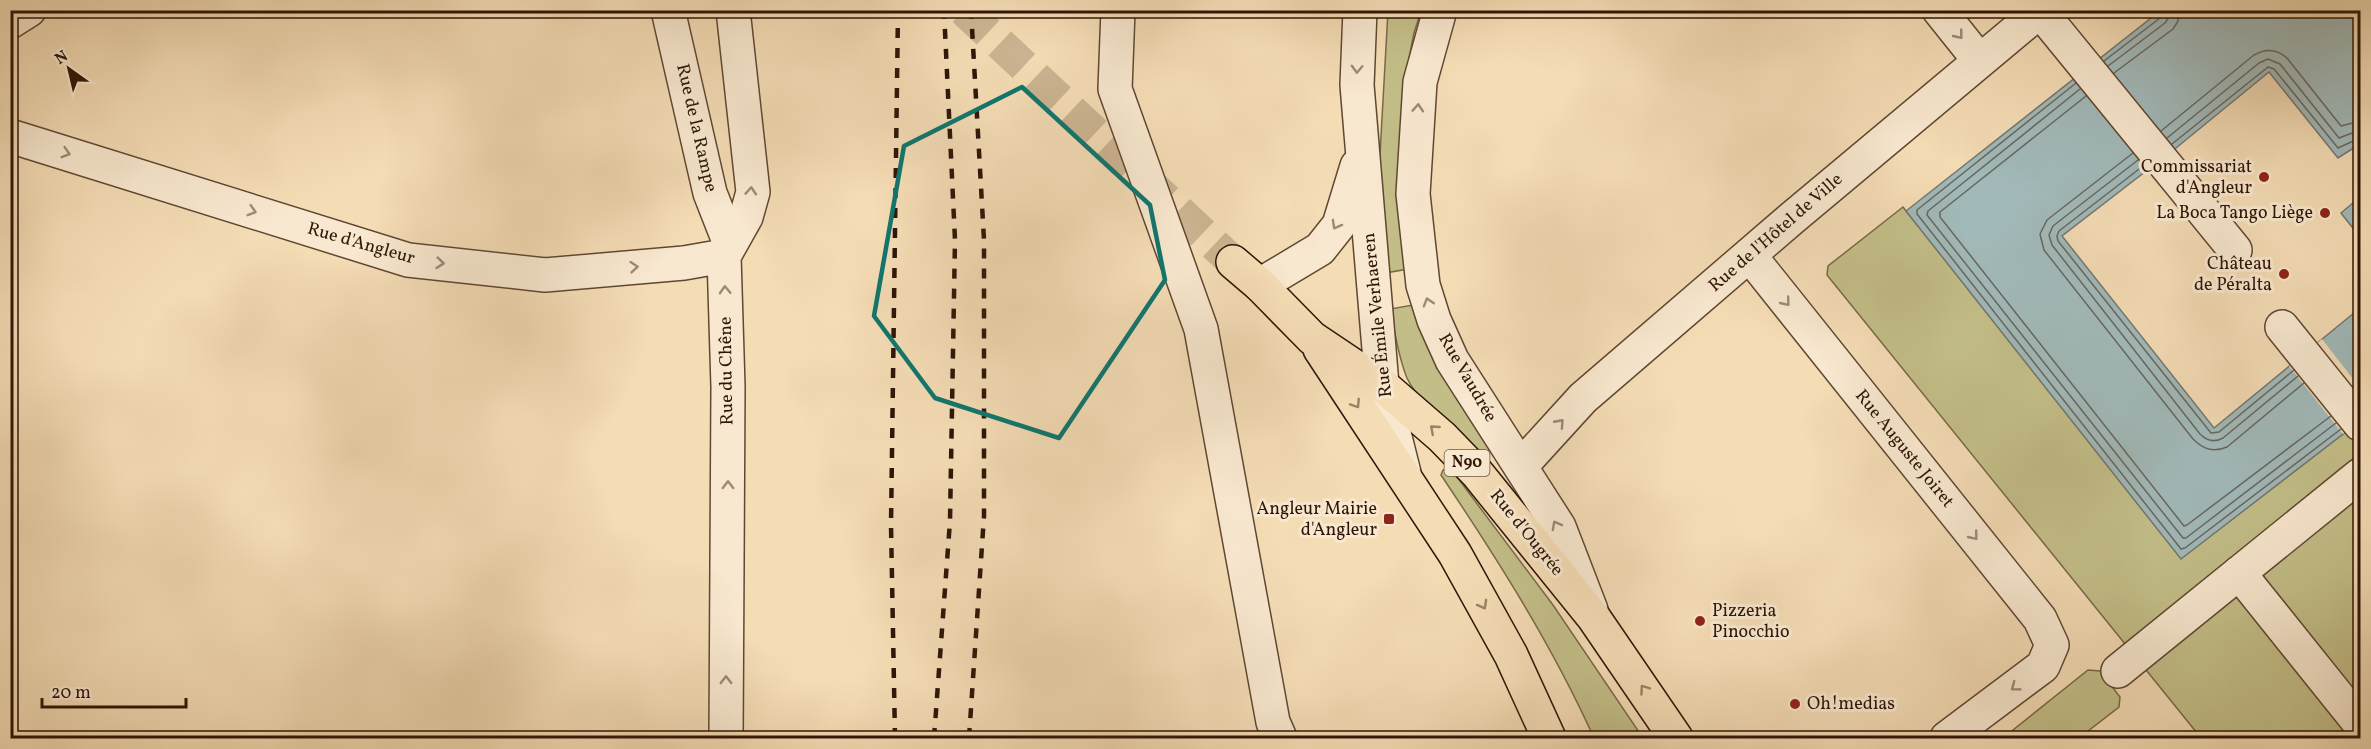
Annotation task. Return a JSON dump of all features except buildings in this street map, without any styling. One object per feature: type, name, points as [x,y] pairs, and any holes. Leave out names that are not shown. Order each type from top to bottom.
[{"type":"main road","name":"Rue d'Ougrée","points":[[1233,262],[1260,285],[1312,338],[1405,477],[1455,554],[1511,655],[1549,738]]},
{"type":"main road","name":"Rue d'Ougrée","points":[[1312,338],[1382,385],[1442,436],[1477,473],[1594,618],[1676,738]]},
{"type":"street","points":[[10,22],[29,10]]},
{"type":"street","name":"Rue de la Rampe","points":[[668,10],[710,194],[727,250]]},
{"type":"street","points":[[727,250],[746,217],[753,192],[734,10]]},
{"type":"street","points":[[1118,10],[1115,89],[1201,329],[1272,722],[1280,738]]},
{"type":"street","name":"Rue Émile Verhaeren","points":[[1360,10],[1357,85],[1382,385],[1405,477]]},
{"type":"street","name":"Rue Vaudrée","points":[[1440,10],[1420,82],[1413,194],[1423,285],[1434,320],[1452,360],[1559,527],[1594,618]]},
{"type":"street","points":[[1939,10],[1979,60]]},
{"type":"street","points":[[2040,11],[2160,161],[2235,250]]},
{"type":"street","name":"Rue de l'Hôtel de Ville","points":[[1521,466],[1583,398],[1979,60],[2040,11]]},
{"type":"street","name":"Rue d'Angleur","points":[[10,136],[408,260],[545,275],[684,263],[727,250]]},
{"type":"street","name":"Rue Émile Verhaeren","points":[[1260,285],[1320,249],[1339,225],[1361,150]]},
{"type":"street","name":"Rue du Chêne","points":[[726,738],[727,250]]},
{"type":"street","name":"Rue Auguste Joiret","points":[[1750,256],[2040,619],[2052,645],[2043,666],[1947,738]]},
{"type":"street","points":[[2282,327],[2360,423]]},
{"type":"street","points":[[2118,671],[2361,475]]},
{"type":"street","points":[[2239,573],[2361,724]]},
{"type":"highlighted area","points":[[1022,87],[1150,205],[1165,280],[1059,438],[935,398],[874,316],[904,146]]},
{"type":"shaded area","points":[[1388,11],[1421,11],[1405,79],[1408,269],[1385,273],[1378,190]]},
{"type":"shaded area","points":[[1903,207],[2181,558],[2360,421],[2360,738],[2201,738],[1827,275],[1828,266]]},
{"type":"shaded area","points":[[1413,305],[1484,438],[1489,449],[1487,455],[1481,457],[1441,419],[1420,398],[1407,378],[1390,309]]},
{"type":"shaded area","points":[[1448,468],[1553,605],[1643,738],[1594,738],[1542,636],[1441,475],[1443,470]]},
{"type":"shaded area","points":[[2088,670],[2100,671],[2120,697],[2119,707],[2079,738],[2003,738]]},
{"type":"water","points":[[2160,11],[2360,11],[2360,144],[2338,158],[2269,72],[2176,148],[2062,236],[2214,428],[2360,308],[2360,421],[2181,559],[1906,211]]},
{"type":"water","points":[[2360,197],[2360,237],[2341,213]]},
{"type":"pier","points":[[2322,339],[2360,388],[2360,421],[2343,434],[2289,366]]},
{"type":"tunnel","points":[[964,10],[1233,262]]},
{"type":"railway","points":[[895,738],[891,525],[898,10]]},
{"type":"railway","points":[[934,738],[950,521],[955,240],[944,10]]},
{"type":"railway","points":[[969,738],[984,516],[984,240],[971,10]]},
{"type":"place","name":"Commissariat d'Angleur","points":[[2264,177]]},
{"type":"place","name":"La Boca Tango Liège","points":[[2325,213]]},
{"type":"place","name":"Château de Péralta","points":[[2284,274]]},
{"type":"place","name":"Angleur Mairie d'Angleur","points":[[1389,519]]},
{"type":"place","name":"Pizzeria Pinocchio","points":[[1700,621]]},
{"type":"place","name":"Oh!medias","points":[[1795,704]]}]
